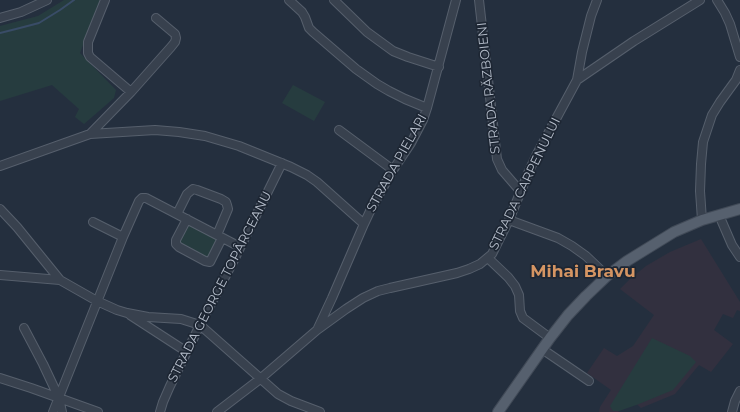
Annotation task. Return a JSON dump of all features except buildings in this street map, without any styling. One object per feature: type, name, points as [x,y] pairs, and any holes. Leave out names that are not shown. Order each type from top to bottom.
[{"type":"main road","points":[[498,412],[550,338],[576,306],[607,276],[627,261],[674,232],[702,220],[740,209]]},
{"type":"street","points":[[0,18],[21,12],[47,0]]},
{"type":"street","points":[[104,0],[88,42],[88,53],[90,57],[131,92]]},
{"type":"street","points":[[289,0],[302,12],[309,28],[356,68],[389,91],[427,108]]},
{"type":"street","points":[[334,0],[367,32],[393,51],[439,67]]},
{"type":"street","points":[[448,0],[456,3]]},
{"type":"street","name":"STRADA RĂZBOIENI","points":[[479,0],[496,160],[502,170],[521,192]]},
{"type":"street","name":"STRADA CARPENULUI","points":[[317,330],[363,298],[378,291],[457,273],[480,264],[488,258],[510,220],[537,154],[577,80],[582,52],[596,0]]},
{"type":"street","points":[[577,80],[634,41],[700,0]]},
{"type":"street","points":[[717,0],[730,24],[740,57]]},
{"type":"street","name":"STRADA PIELARI","points":[[217,412],[260,379],[317,330],[364,224],[381,191],[418,131],[427,108],[456,3]]},
{"type":"street","points":[[90,134],[131,92],[175,42],[175,34],[156,18]]},
{"type":"street","points":[[702,220],[700,184],[703,142],[712,115],[736,80],[740,70]]},
{"type":"street","points":[[0,166],[90,134],[155,130],[199,135],[239,146],[296,169],[317,182],[364,224]]},
{"type":"street","points":[[339,130],[394,170]]},
{"type":"street","name":"STRADA GEORGE TOPÂRCEANU","points":[[160,412],[170,386],[282,163]]},
{"type":"street","points":[[177,214],[187,194],[193,189],[226,202],[228,209],[212,260],[208,262],[205,261],[176,244],[176,240],[187,220]]},
{"type":"street","points":[[53,412],[123,237],[137,205],[142,198],[146,198],[240,247]]},
{"type":"street","points":[[0,209],[17,227],[60,280],[97,301],[117,310],[148,317],[181,320],[200,325],[274,391],[291,401],[320,412]]},
{"type":"street","points":[[719,215],[732,245],[740,256]]},
{"type":"street","points":[[510,220],[558,238],[572,246],[586,256],[607,276]]},
{"type":"street","points":[[93,222],[123,237]]},
{"type":"street","points":[[488,258],[508,277],[515,286],[519,295],[520,311],[523,318],[550,338]]},
{"type":"street","points":[[0,275],[60,280]]},
{"type":"street","points":[[332,298],[334,303],[339,308],[346,309]]},
{"type":"street","points":[[128,313],[187,352]]},
{"type":"street","points":[[24,328],[59,398],[62,412]]},
{"type":"street","points":[[542,349],[589,381]]},
{"type":"street","points":[[0,378],[98,412]]},
{"type":"street","points":[[732,412],[740,391]]},
{"type":"shaded area","points":[[701,239],[740,302],[740,311],[737,310],[733,318],[723,314],[714,330],[733,344],[711,372],[699,365],[675,394],[641,408],[622,390],[614,407],[619,412],[599,412],[600,407],[611,390],[587,373],[604,348],[617,356],[633,346],[654,315],[620,289],[646,266],[670,252]]},
{"type":"green space","points":[[64,0],[100,0],[80,53],[116,90],[114,98],[84,124],[75,117],[79,109],[52,85],[0,101],[0,26],[38,16]]},
{"type":"green space","points":[[293,85],[325,102],[314,121],[282,103]]},
{"type":"green space","points":[[189,225],[218,240],[208,259],[179,244]]},
{"type":"green space","points":[[652,338],[690,356],[696,362],[673,390],[619,411],[613,411],[610,406]]},
{"type":"waterway","points":[[0,33],[39,23],[74,0]]},
{"type":"district","name":"Mihai Bravu","points":[[583,272]]}]
